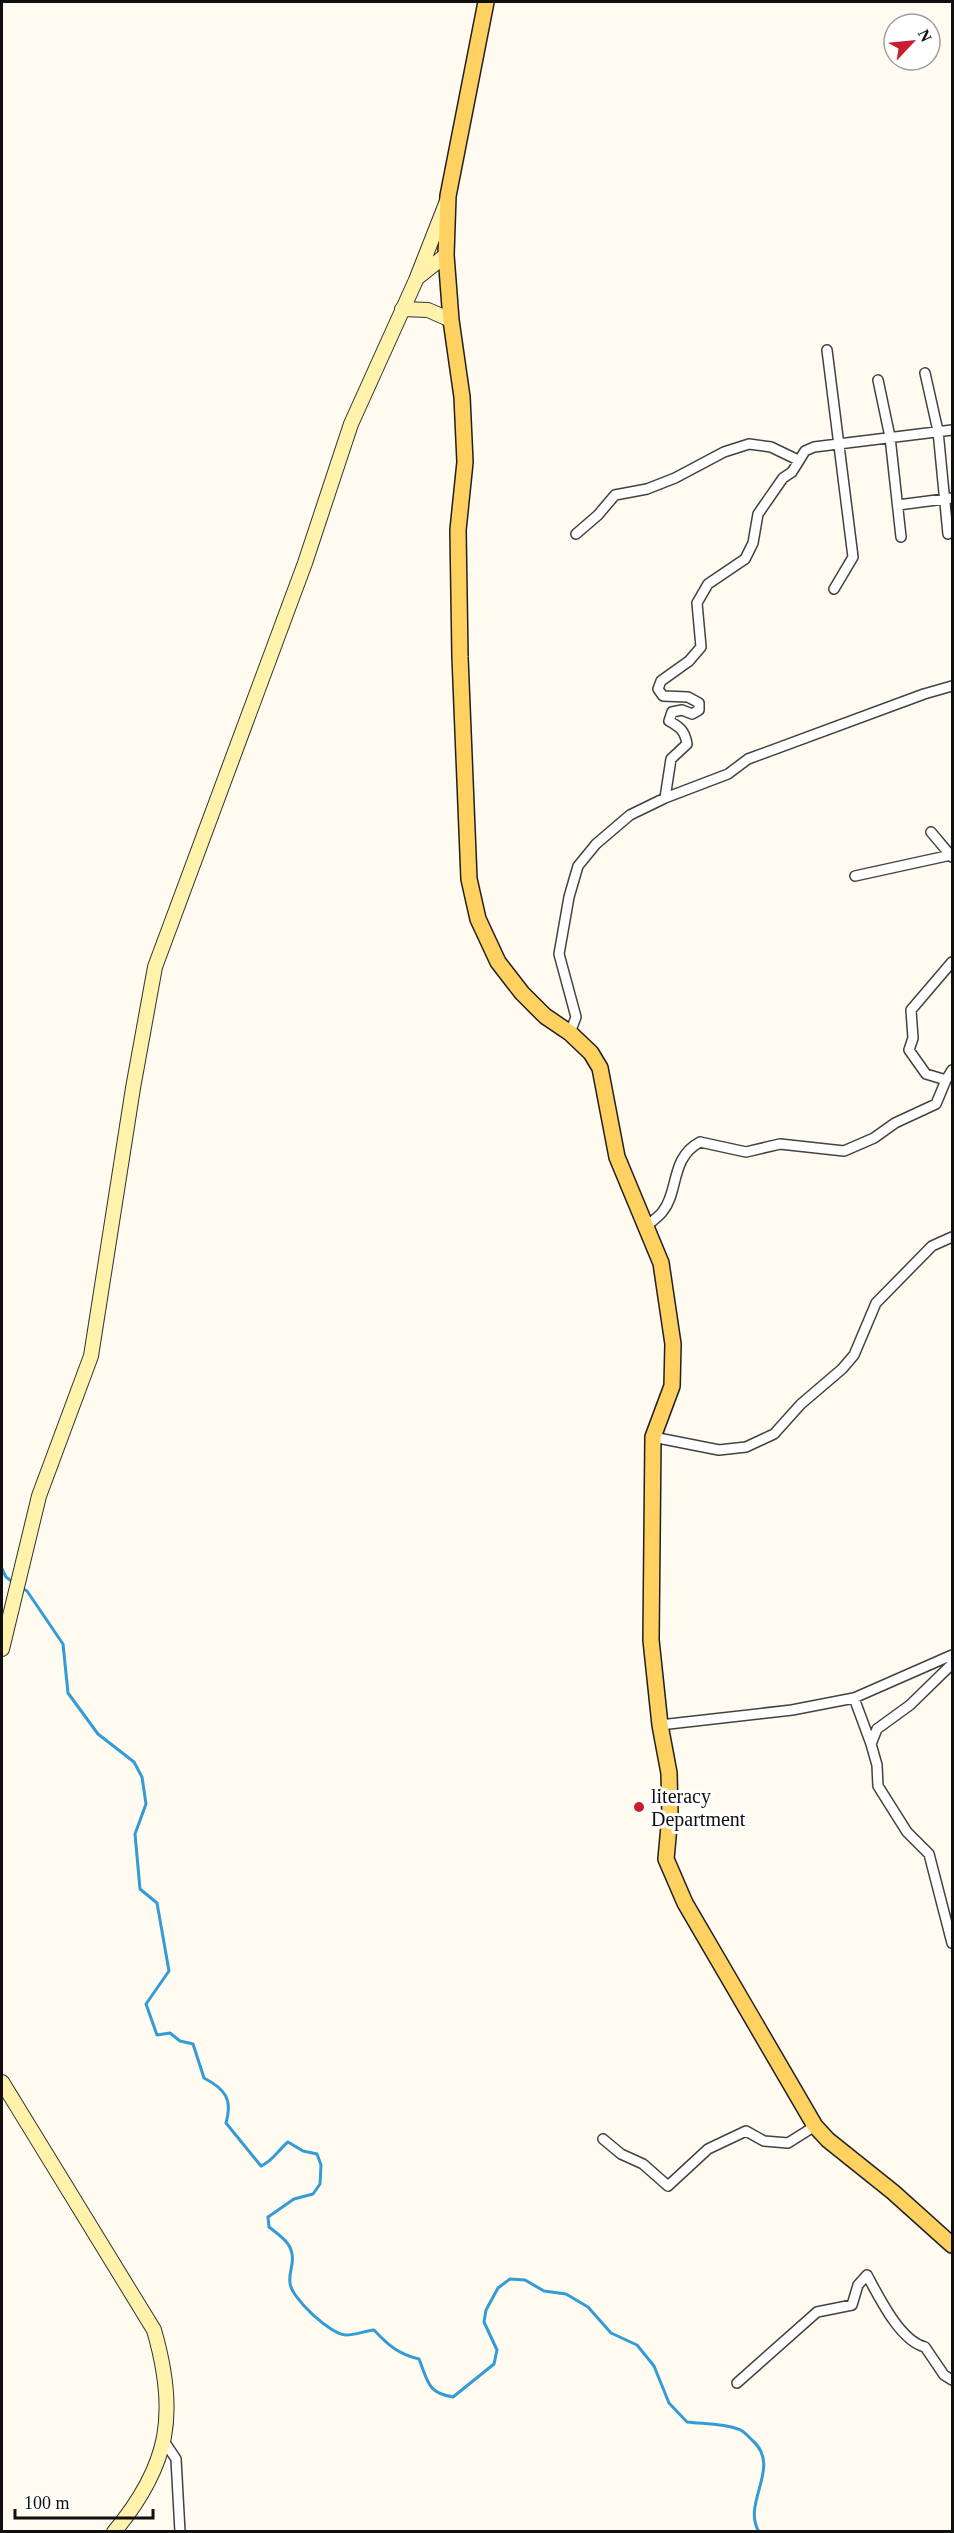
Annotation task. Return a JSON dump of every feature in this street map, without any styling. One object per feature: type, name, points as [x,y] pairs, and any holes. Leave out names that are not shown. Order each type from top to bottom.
[{"type":"main road","points":[[486,2],[448,196],[446,255],[451,320],[462,397],[465,462],[458,530],[460,657],[469,879],[477,919],[498,962],[522,993],[545,1016],[570,1033],[591,1053],[600,1068],[617,1157],[661,1263],[674,1344],[672,1386],[653,1437],[651,1640],[660,1725],[669,1773],[670,1815],[666,1859],[685,1904],[814,2126],[952,2245]]},
{"type":"main road","points":[[2,1649],[39,1496],[92,1356],[133,1088],[155,967],[302,574],[351,424],[416,280],[448,196]]},
{"type":"main road","points":[[416,280],[446,255]]},
{"type":"main road","points":[[402,309],[428,310],[451,320]]},
{"type":"main road","points":[[2,2082],[154,2330],[164,2366],[167,2397],[164,2441],[151,2477],[136,2505],[114,2532]]},
{"type":"street","points":[[827,350],[853,557],[834,589]]},
{"type":"street","points":[[925,373],[938,431],[949,499],[948,534]]},
{"type":"street","points":[[878,380],[890,437],[900,537]]},
{"type":"street","points":[[665,798],[671,759],[687,744],[686,735],[680,727],[669,721],[672,712],[682,710],[692,714],[699,710],[699,703],[688,697],[663,696],[658,689],[661,681],[696,654],[701,647],[697,603],[708,585],[745,559],[753,543],[758,514],[783,478],[792,472],[804,451],[814,447],[952,429]]},
{"type":"street","points":[[576,534],[598,515],[615,495],[647,489],[675,478],[724,452],[749,444],[771,447],[798,460]]},
{"type":"street","points":[[898,505],[949,499]]},
{"type":"street","points":[[570,1033],[576,1017],[560,954],[568,897],[578,866],[596,844],[630,815],[665,798],[728,774],[748,759],[924,694],[952,686]]},
{"type":"street","points":[[855,876],[952,856],[931,832]]},
{"type":"street","points":[[946,1080],[926,1074],[909,1050],[913,1038],[911,1010],[952,962]]},
{"type":"street","points":[[645,1227],[664,1210],[679,1167],[689,1148],[700,1142],[746,1152],[780,1144],[844,1151],[874,1138],[896,1123],[936,1104],[952,1070]]},
{"type":"street","points":[[653,1437],[719,1450],[746,1447],[774,1434],[801,1404],[842,1369],[854,1354],[876,1303],[932,1246],[952,1237]]},
{"type":"street","points":[[660,1725],[792,1710],[854,1698],[952,1655]]},
{"type":"street","points":[[871,1744],[877,1729],[910,1705],[952,1664]]},
{"type":"street","points":[[854,1698],[877,1765],[878,1786],[907,1832],[929,1854],[952,1943]]},
{"type":"street","points":[[603,2139],[621,2154],[643,2164],[668,2186],[708,2149],[746,2131],[764,2141],[788,2143],[814,2126]]},
{"type":"street","points":[[737,2383],[817,2312],[852,2305],[858,2285],[867,2275],[886,2310],[916,2344],[925,2347],[944,2375],[952,2380]]},
{"type":"street","points":[[164,2441],[176,2459],[180,2532]]},
{"type":"waterway","points":[[2,1569],[6,1577],[14,1583]]},
{"type":"waterway","points":[[22,1588],[27,1591],[63,1644],[68,1693],[98,1734],[134,1762],[142,1777],[146,1804],[135,1834],[140,1889],[157,1903],[169,1971],[146,2004],[157,2035],[170,2033],[180,2041],[193,2044],[204,2078],[217,2086],[226,2096],[228,2101],[226,2123],[261,2166],[288,2142],[303,2151],[317,2154],[321,2165],[320,2184],[313,2194],[294,2199],[268,2217],[269,2227],[290,2247],[292,2252],[290,2283],[292,2290],[304,2306],[322,2323],[339,2333],[349,2335],[374,2330],[394,2348],[419,2359],[433,2389],[453,2397],[494,2364],[497,2350],[484,2322],[486,2310],[498,2288],[510,2279],[525,2280],[544,2291],[566,2294],[588,2307],[611,2333],[637,2345],[654,2366],[669,2403],[687,2422],[732,2427],[742,2431],[752,2440],[760,2450],[764,2462],[755,2509],[755,2521],[759,2532]]},
{"type":"place","name":"literacy Department","points":[[639,1807]]}]
